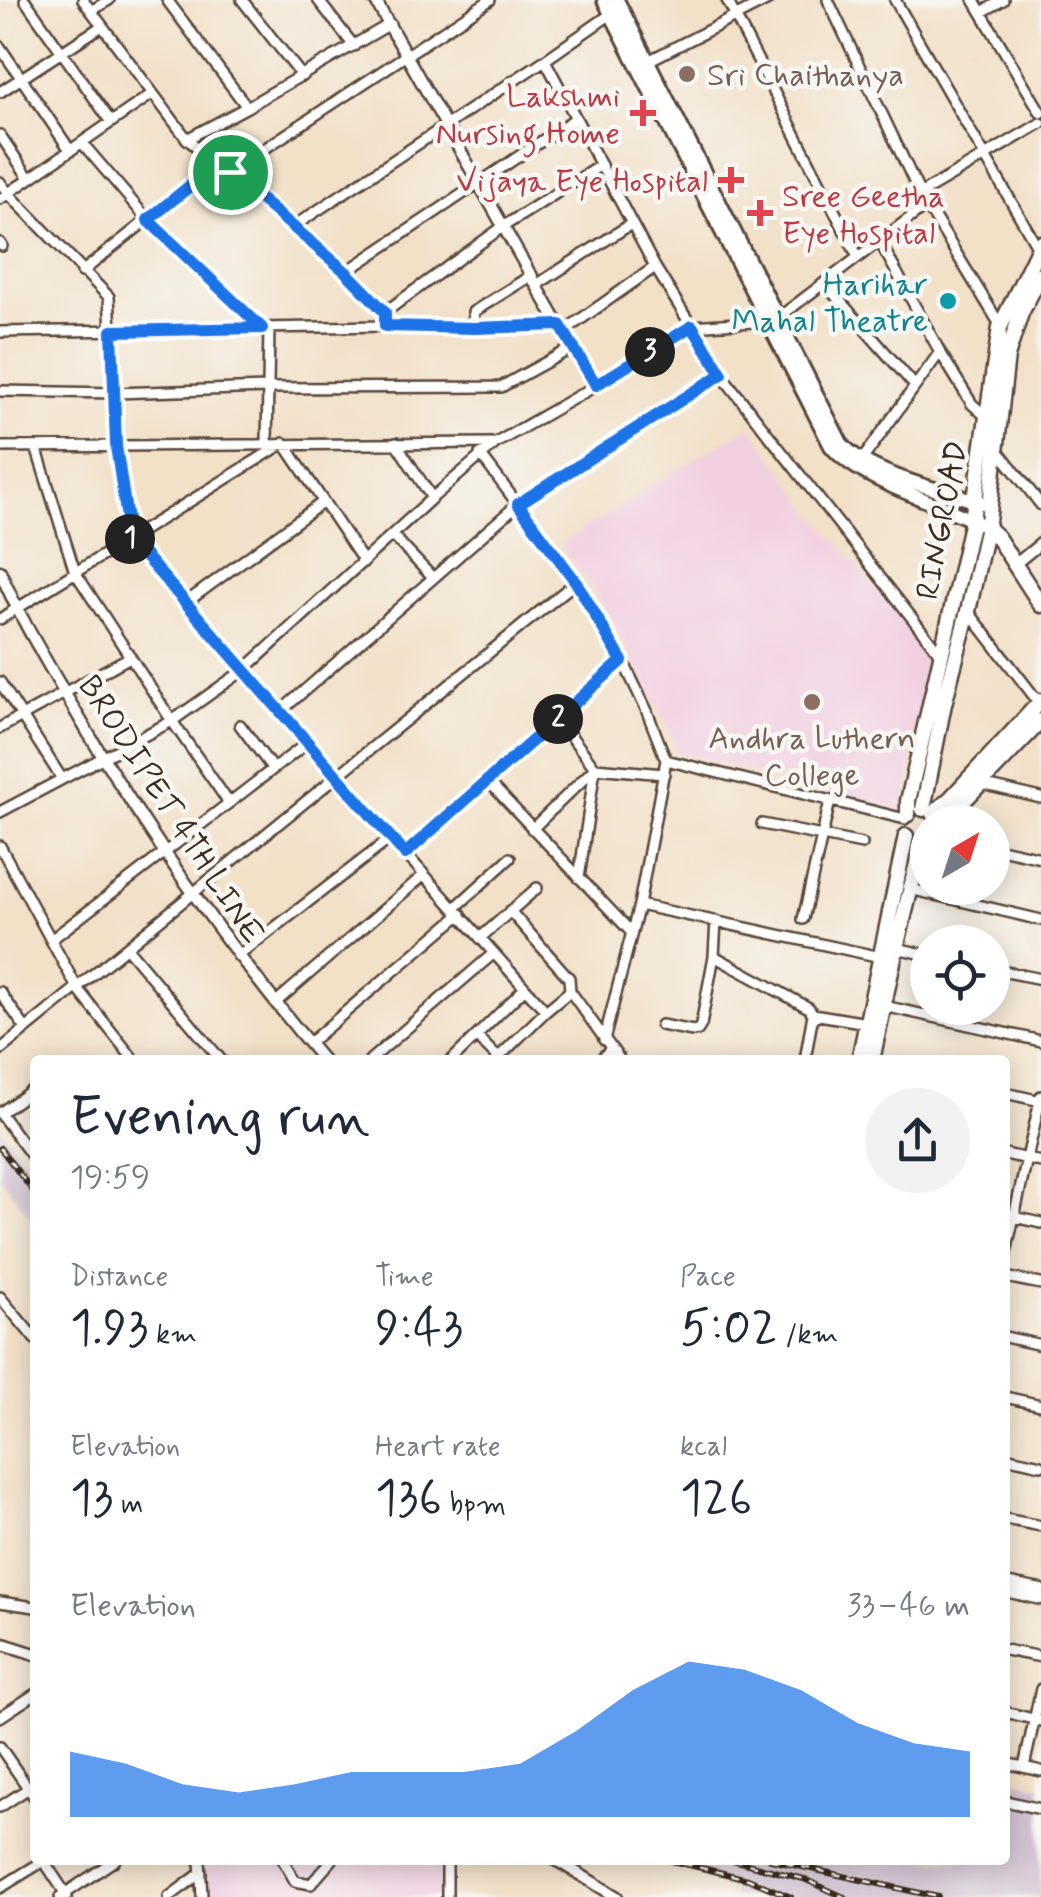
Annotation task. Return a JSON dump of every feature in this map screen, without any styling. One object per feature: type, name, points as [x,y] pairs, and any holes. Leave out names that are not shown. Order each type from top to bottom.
[{"type":"main road","points":[[604,0],[614,7],[648,61],[838,455],[860,470],[979,524],[997,537],[1041,604]]},
{"type":"main road","points":[[614,7],[840,443],[862,460],[983,503]]},
{"type":"main road","name":"RINGROAD","points":[[983,503],[988,418],[1007,331],[1040,246]]},
{"type":"main road","name":"RINGROAD","points":[[934,805],[944,704],[968,611],[979,524],[997,449],[1007,331],[1041,274]]},
{"type":"main road","name":"RINGROAD","points":[[860,1055],[906,836],[903,824],[908,801],[942,655],[979,524]]},
{"type":"main road","points":[[944,805],[1040,703]]},
{"type":"main road","points":[[960,805],[1036,734],[1041,721]]},
{"type":"main road","points":[[906,816],[910,812]]},
{"type":"main road","points":[[906,836],[910,839]]},
{"type":"main road","points":[[873,1055],[910,889]]},
{"type":"street","points":[[25,0],[111,122]]},
{"type":"street","points":[[83,0],[187,139],[346,272],[385,312],[385,326]]},
{"type":"street","points":[[91,12],[109,0]]},
{"type":"street","points":[[167,0],[247,108]]},
{"type":"street","points":[[242,0],[302,76]]},
{"type":"street","points":[[318,0],[354,46]]},
{"type":"street","points":[[376,0],[596,385]]},
{"type":"street","points":[[230,172],[490,0]]},
{"type":"street","points":[[727,0],[858,257]]},
{"type":"street","points":[[648,61],[768,0]]},
{"type":"street","points":[[828,0],[920,194],[1007,331]]},
{"type":"street","points":[[895,0],[984,157],[1040,246]]},
{"type":"street","points":[[974,0],[1041,113]]},
{"type":"street","points":[[982,12],[1004,0]]},
{"type":"street","points":[[294,226],[545,60],[614,7]]},
{"type":"street","points":[[187,139],[390,24]]},
{"type":"street","points":[[0,92],[102,26]]},
{"type":"street","points":[[0,47],[70,150]]},
{"type":"street","points":[[545,60],[655,268],[722,374],[942,655]]},
{"type":"street","points":[[4,196],[152,94]]},
{"type":"street","points":[[346,272],[576,118]]},
{"type":"street","points":[[920,194],[1041,123]]},
{"type":"street","points":[[0,135],[29,178]]},
{"type":"street","points":[[83,144],[148,220],[266,328],[267,444]]},
{"type":"street","points":[[82,272],[218,163]]},
{"type":"street","points":[[385,312],[504,226],[601,165]]},
{"type":"street","points":[[0,182],[4,196],[109,297],[116,446],[130,539],[546,1010]]},
{"type":"street","points":[[0,812],[172,721],[244,670],[496,443],[692,326],[774,320],[926,205]]},
{"type":"street","points":[[475,328],[473,312],[632,224]]},
{"type":"street","points":[[880,242],[940,352],[972,404],[988,418]]},
{"type":"street","points":[[0,332],[385,326],[562,328],[655,268]]},
{"type":"street","points":[[825,284],[915,386]]},
{"type":"street","points":[[0,390],[115,393],[501,387],[572,348]]},
{"type":"street","points":[[862,460],[940,352]]},
{"type":"street","points":[[281,711],[518,504],[722,374]]},
{"type":"street","points":[[284,443],[364,562]]},
{"type":"street","points":[[0,619],[284,443]]},
{"type":"street","points":[[0,447],[496,443]]},
{"type":"street","points":[[396,444],[432,498]]},
{"type":"street","points":[[36,447],[76,572],[230,803]]},
{"type":"street","points":[[997,449],[1040,503]]},
{"type":"street","points":[[480,454],[576,582],[622,661],[666,760],[639,905],[602,1055]]},
{"type":"street","points":[[184,604],[323,502]]},
{"type":"street","points":[[392,535],[433,578]]},
{"type":"street","points":[[1014,565],[1041,542]]},
{"type":"street","name":"BRODIPET 4TH LINE","points":[[0,572],[16,610],[102,758],[238,956],[320,1055]]},
{"type":"street","points":[[0,1050],[576,582]]},
{"type":"street","points":[[968,611],[1040,703]]},
{"type":"street","points":[[0,728],[130,657]]},
{"type":"street","points":[[405,854],[622,661]]},
{"type":"street","points":[[0,682],[62,779]]},
{"type":"street","points":[[558,718],[595,768],[578,878]]},
{"type":"street","points":[[240,725],[272,768]]},
{"type":"street","points":[[52,939],[307,743]]},
{"type":"street","points":[[666,760],[906,816]]},
{"type":"street","points":[[532,828],[595,768],[664,774]]},
{"type":"street","points":[[488,781],[631,932]]},
{"type":"street","points":[[981,784],[1041,798]]},
{"type":"street","points":[[803,919],[830,801]]},
{"type":"street","points":[[762,824],[862,844]]},
{"type":"street","points":[[238,956],[391,838]]},
{"type":"street","points":[[0,846],[77,988],[130,1055]]},
{"type":"street","points":[[1010,851],[1041,858]]},
{"type":"street","points":[[309,1043],[458,911],[510,858]]},
{"type":"street","points":[[275,1003],[424,875]]},
{"type":"street","points":[[480,938],[536,888]]},
{"type":"street","points":[[639,905],[881,957]]},
{"type":"street","points":[[978,905],[1041,920]]},
{"type":"street","points":[[510,911],[569,978],[570,990],[616,1055]]},
{"type":"street","points":[[661,1024],[698,1030],[714,956],[716,922]]},
{"type":"street","points":[[127,948],[218,1055]]},
{"type":"street","points":[[896,948],[910,951]]},
{"type":"street","points":[[376,1055],[494,953]]},
{"type":"street","points":[[714,956],[809,1008],[812,1014],[806,1055]]},
{"type":"street","points":[[1010,973],[1041,979]]},
{"type":"street","points":[[457,1055],[524,988]]},
{"type":"street","points":[[503,1055],[570,990]]},
{"type":"street","points":[[0,992],[26,1029]]},
{"type":"street","points":[[884,1006],[1041,1041]]},
{"type":"street","points":[[812,1014],[867,1023]]},
{"type":"street","points":[[477,1037],[495,1055]]},
{"type":"street","points":[[30,1092],[0,1113],[30,1147]]},
{"type":"street","points":[[1010,1094],[1041,1100],[1010,1213]]},
{"type":"street","points":[[1010,1155],[1041,1162]]},
{"type":"street","points":[[1010,1216],[1041,1223]]},
{"type":"street","points":[[1010,1278],[1041,1284]]},
{"type":"street","points":[[0,1297],[30,1333]]},
{"type":"street","points":[[1010,1338],[1041,1345]]},
{"type":"street","points":[[1010,1398],[1041,1406]]},
{"type":"street","points":[[1010,1458],[1041,1465]]},
{"type":"street","points":[[1010,1519],[1041,1526]]},
{"type":"street","points":[[1010,1584],[1041,1590]]},
{"type":"street","points":[[1010,1592],[1041,1598]]},
{"type":"street","points":[[0,1602],[30,1606]]},
{"type":"street","points":[[0,1643],[30,1652]]},
{"type":"street","points":[[1010,1651],[1041,1658]]},
{"type":"street","points":[[1024,1767],[1038,1720],[1041,1690]]},
{"type":"street","points":[[0,1717],[30,1697]]},
{"type":"street","points":[[1010,1713],[1038,1720]]},
{"type":"street","points":[[0,1746],[30,1784]]},
{"type":"street","points":[[1010,1764],[1041,1771]]},
{"type":"street","points":[[0,1807],[30,1787]]},
{"type":"street","points":[[1010,1802],[1041,1810]]},
{"type":"street","points":[[0,1888],[36,1865]]},
{"type":"street","points":[[47,1865],[64,1896],[108,1865]]},
{"type":"street","points":[[200,1865],[202,1897]]},
{"type":"street","points":[[286,1865],[295,1881],[311,1884],[328,1865]]},
{"type":"street","points":[[447,1865],[448,1897]]},
{"type":"street","points":[[564,1865],[617,1897]]},
{"type":"street","points":[[169,1897],[201,1873]]},
{"type":"shaded area","points":[[750,425],[809,508],[928,652],[904,811],[678,753],[626,647],[592,587],[560,544]]},
{"type":"shaded area","points":[[0,1128],[30,1167],[30,1216],[0,1176]]},
{"type":"shaded area","points":[[1010,1780],[1041,1786],[1041,1897],[733,1897],[734,1891],[694,1871],[669,1865],[1010,1865]]},
{"type":"shaded area","points":[[202,1865],[445,1865],[446,1897],[205,1897]]},
{"type":"railway","points":[[0,1148],[30,1187]]},
{"type":"railway","points":[[689,1865],[748,1879],[791,1897]]},
{"type":"railway","points":[[752,1865],[804,1879],[844,1897]]},
{"type":"railway","points":[[794,1865],[938,1897]]},
{"type":"place","name":"Sri Chaithanya","points":[[687,74]]},
{"type":"place","name":"Lakshmi Nursing Home","points":[[643,113]]},
{"type":"place","name":"Vijaya Eye Hospital","points":[[731,180]]},
{"type":"place","name":"Sree Geetha Eye Hospital","points":[[760,213]]},
{"type":"place","name":"Harihar Mahal Theatre","points":[[948,301]]},
{"type":"place","name":"Andhra Luthern College","points":[[812,702]]},
{"type":"route","points":[[218,163],[230,172],[346,272],[385,312],[385,326],[560,325],[596,385],[692,326],[722,374],[518,504],[576,582],[622,661],[405,854],[130,539],[116,446],[112,331],[262,328],[148,220],[218,163]]}]
